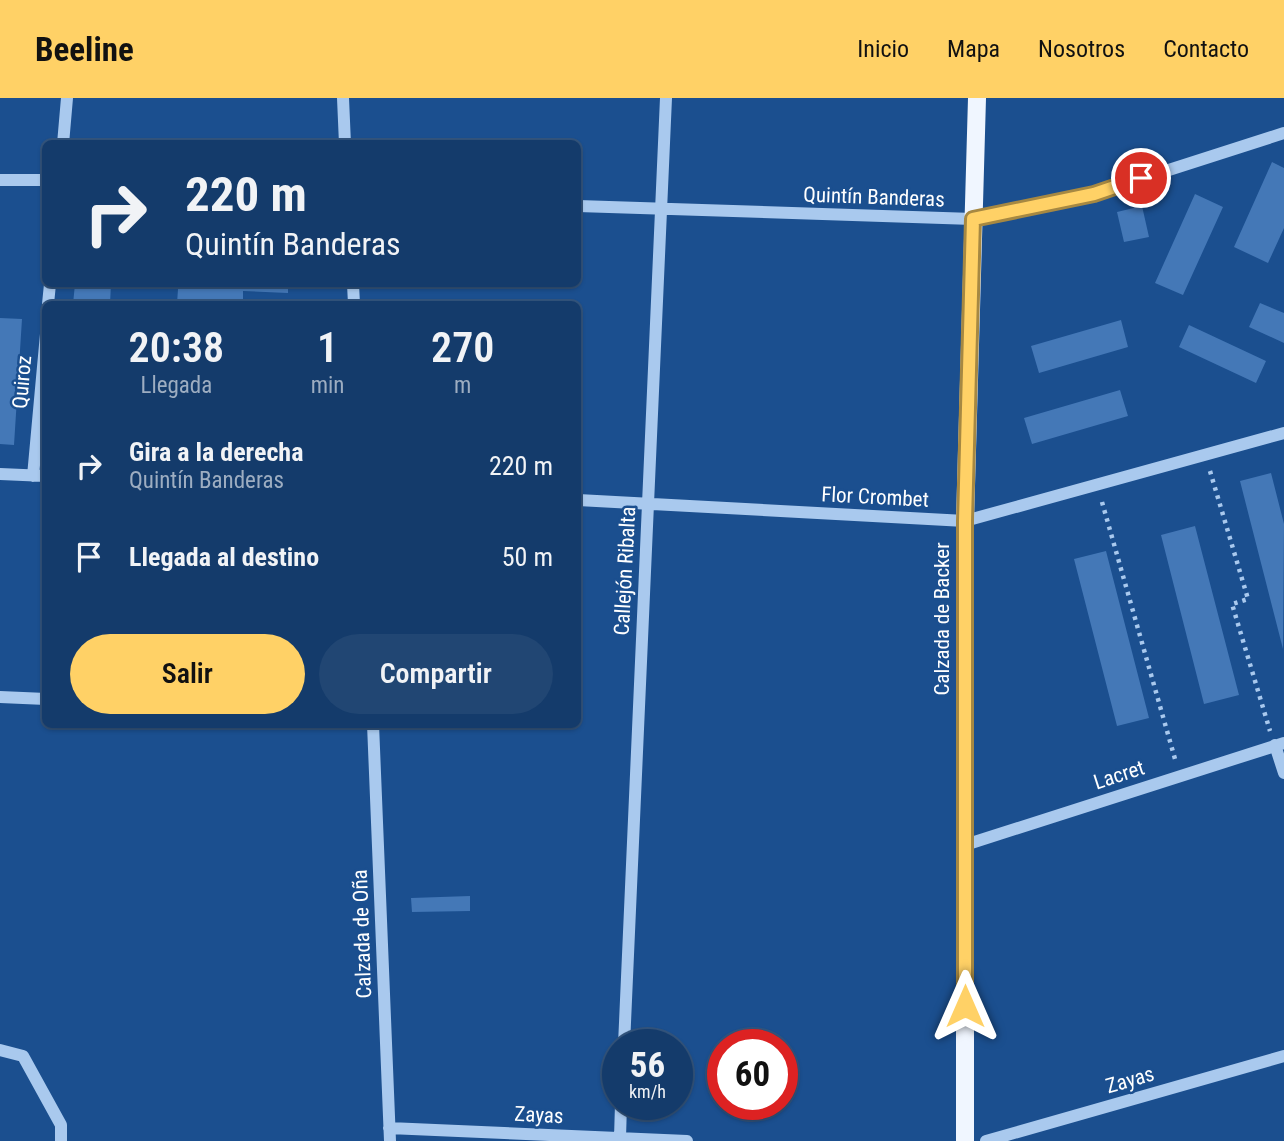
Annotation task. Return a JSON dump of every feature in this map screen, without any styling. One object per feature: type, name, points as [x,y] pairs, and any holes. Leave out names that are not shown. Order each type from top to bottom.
[{"type":"main road","name":"Calzada de Backer","points":[[965,1141],[965,521],[977,98]]},
{"type":"street","points":[[63,140],[67,98]]},
{"type":"street","points":[[343,98],[345,140]]},
{"type":"street","name":"Callejón Ribalta","points":[[625,1029],[666,98]]},
{"type":"street","name":"Quintín Banderas","points":[[581,206],[973,219],[1094,194],[1284,133]]},
{"type":"street","points":[[0,180],[42,180]]},
{"type":"street","name":"Quiroz","points":[[39,476],[42,415]]},
{"type":"street","name":"Flor Crombet","points":[[581,500],[965,521],[1284,433]]},
{"type":"street","points":[[0,474],[39,476]]},
{"type":"street","points":[[0,697],[42,699]]},
{"type":"street","name":"Calzada de Oña","points":[[373,728],[389,1134]]},
{"type":"street","points":[[1279,744],[1284,773]]},
{"type":"street","name":"Lacret","points":[[965,845],[1279,744]]},
{"type":"street","points":[[0,1050],[23,1056],[61,1125],[61,1141]]},
{"type":"street","name":"Zayas","points":[[986,1141],[1284,1056]]},
{"type":"street","points":[[620,1138],[621,1120]]},
{"type":"street","name":"Zayas","points":[[389,1134],[687,1141]]},
{"type":"path","points":[[1205,454],[1248,599],[1232,604],[1279,744]]},
{"type":"path","points":[[1096,484],[1180,776]]},
{"type":"building","points":[[1272,162],[1284,168],[1284,228],[1268,263],[1234,247]]},
{"type":"building","points":[[1195,194],[1223,207],[1183,295],[1155,283]]},
{"type":"building","points":[[1142,206],[1149,237],[1124,242],[1117,212]]},
{"type":"building","points":[[75,287],[111,287],[110,301],[73,301]]},
{"type":"building","points":[[144,287],[288,287],[288,293],[243,291],[243,301],[177,301],[178,289]]},
{"type":"building","points":[[1260,303],[1284,313],[1284,343],[1249,327]]},
{"type":"building","points":[[0,318],[22,319],[14,445],[0,444]]},
{"type":"building","points":[[1121,320],[1128,347],[1039,373],[1031,346]]},
{"type":"building","points":[[1189,325],[1266,361],[1256,383],[1179,347]]},
{"type":"building","points":[[1120,390],[1128,416],[1032,444],[1024,418]]},
{"type":"building","points":[[1271,473],[1284,524],[1283,649],[1240,481]]},
{"type":"building","points":[[1195,526],[1239,695],[1204,704],[1161,535]]},
{"type":"building","points":[[1106,551],[1149,718],[1117,726],[1074,559]]},
{"type":"building","points":[[470,896],[470,911],[412,912],[411,898]]},
{"type":"route","points":[[965,1006],[965,521],[973,219],[1094,194],[1141,178]]}]
